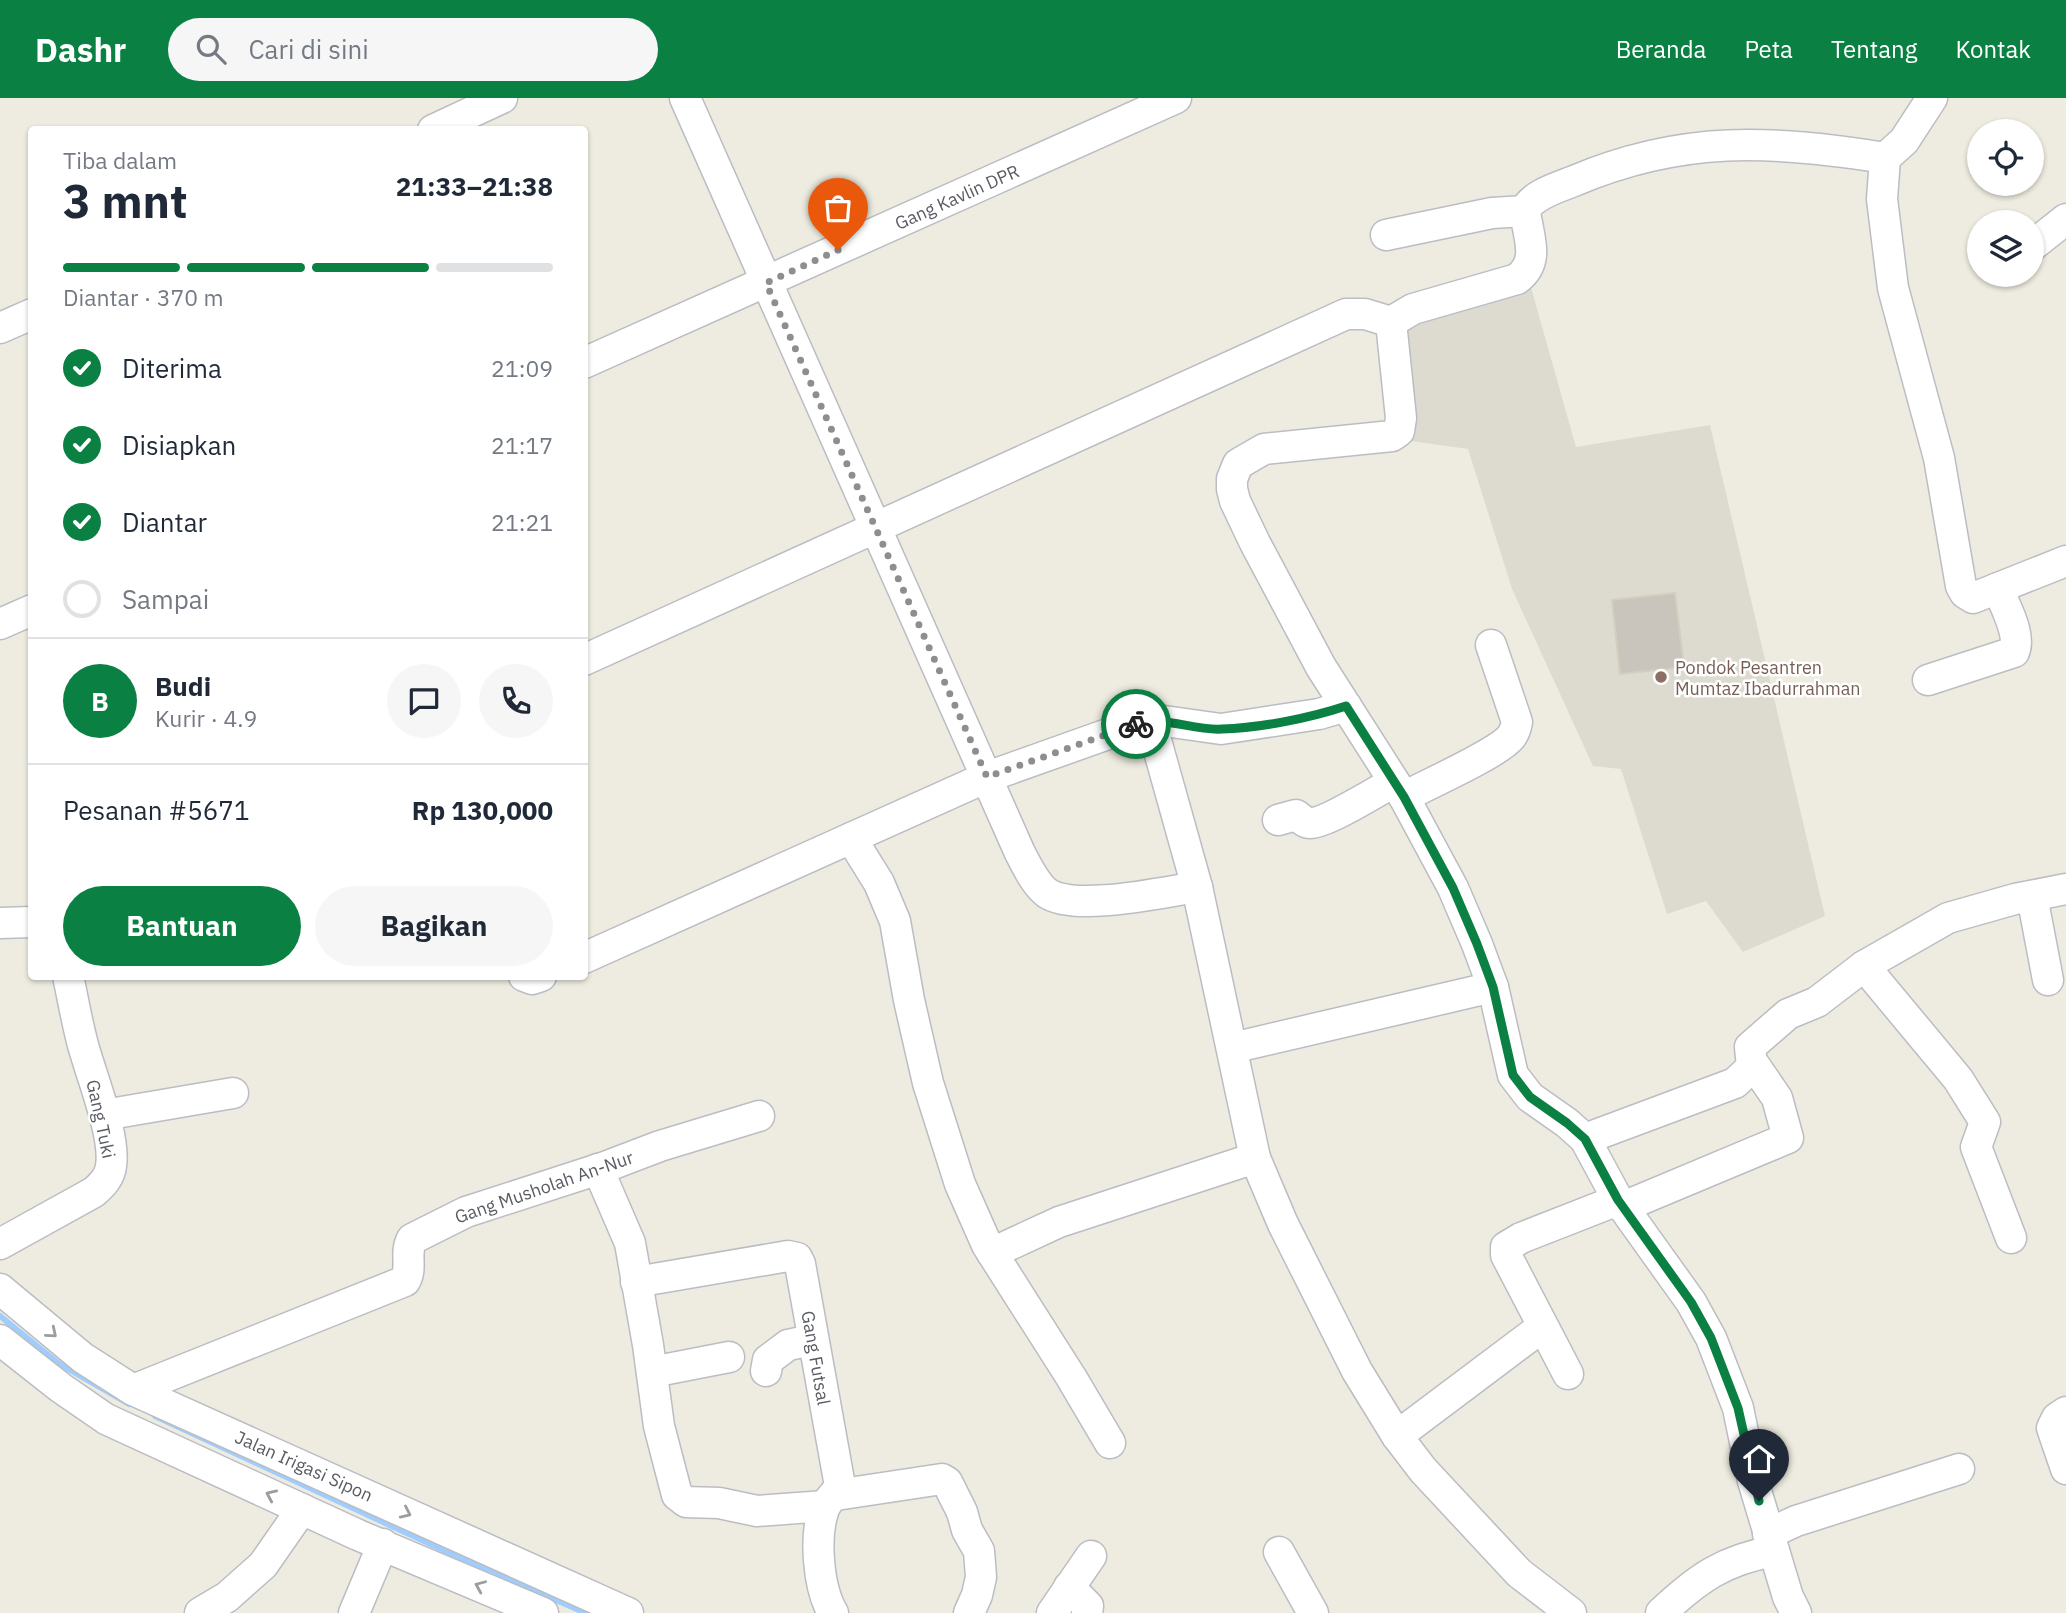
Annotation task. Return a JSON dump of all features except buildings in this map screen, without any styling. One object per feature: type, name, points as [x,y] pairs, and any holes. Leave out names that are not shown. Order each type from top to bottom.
[{"type":"street","points":[[442,126],[502,98]]},
{"type":"street","points":[[685,98],[1020,853],[1034,877],[1048,893],[1066,899],[1092,902],[1197,887]]},
{"type":"street","name":"Gang Kavlin DPR","points":[[588,361],[1176,98]]},
{"type":"street","points":[[1932,98],[1905,141],[1885,158],[1882,199],[1892,288],[1939,458],[1961,586],[1965,593],[1973,598],[2066,561]]},
{"type":"street","points":[[588,658],[1346,314],[1364,314],[1391,322],[1413,309],[1517,279],[1526,272],[1532,261],[1525,211],[1527,206],[1552,190],[1611,165],[1718,144],[1817,147],[1885,158]]},
{"type":"street","points":[[1385,235],[1492,213],[1525,211]]},
{"type":"street","points":[[2044,236],[2066,219]]},
{"type":"street","points":[[0,328],[28,316]]},
{"type":"street","points":[[1391,322],[1401,418],[1399,430],[1392,436],[1264,449],[1238,464],[1232,479],[1232,489],[1255,543],[1321,667],[1399,789],[1453,888],[1493,987],[1513,1075],[1530,1097],[1585,1139],[1620,1203],[1691,1302],[1711,1338],[1738,1408],[1753,1481],[1788,1597],[1796,1613]]},
{"type":"street","points":[[1928,680],[2008,655],[2016,649],[2016,637],[1998,588]]},
{"type":"street","points":[[0,624],[28,612]]},
{"type":"street","points":[[1278,820],[1296,815],[1308,823],[1314,823],[1493,750],[1509,739],[1517,722],[1491,645]]},
{"type":"street","points":[[588,956],[987,777],[1150,719],[1221,729],[1320,714],[1346,706]]},
{"type":"street","points":[[1150,719],[1197,887],[1255,1158],[1283,1224],[1357,1371],[1397,1436],[1423,1470],[1519,1573],[1570,1613]]},
{"type":"street","points":[[851,838],[879,883],[895,921],[928,1083],[960,1184],[992,1253],[1110,1443]]},
{"type":"street","points":[[1568,1374],[1506,1255],[1506,1247],[1521,1238],[1788,1138],[1777,1098],[1753,1063],[1748,1051],[1750,1047],[1788,1014],[1817,1002],[1864,966],[1948,919],[2066,889]]},
{"type":"street","points":[[2032,896],[2048,980]]},
{"type":"street","points":[[0,923],[28,922]]},
{"type":"street","points":[[1864,966],[1910,1018],[1958,1079],[1985,1122],[1976,1147],[2011,1238]]},
{"type":"street","name":"Gang Tuki","points":[[0,1244],[94,1192],[110,1171],[112,1163],[104,1115],[83,1044],[69,980]]},
{"type":"street","points":[[1232,1048],[1493,987]]},
{"type":"street","points":[[1585,1139],[1680,1102],[1728,1088],[1750,1071],[1753,1063]]},
{"type":"street","points":[[104,1115],[233,1093]]},
{"type":"street","name":"Gang Musholah An-Nur","points":[[133,1390],[405,1281],[410,1270],[408,1246],[420,1234],[466,1212],[660,1146],[759,1116]]},
{"type":"street","points":[[992,1253],[1059,1222],[1255,1158]]},
{"type":"street","points":[[598,1169],[630,1243],[659,1426],[677,1495],[686,1502],[719,1503],[757,1511],[942,1479],[947,1482],[979,1551],[981,1577],[969,1613]]},
{"type":"street","name":"Gang Futsal","points":[[636,1282],[789,1256],[797,1258],[840,1486],[830,1500],[818,1542],[827,1603],[833,1613]]},
{"type":"street","name":"Jalan Irigasi Sipon","points":[[0,1289],[83,1358],[133,1390],[628,1613]]},
{"type":"street","points":[[1397,1436],[1542,1326]]},
{"type":"street","points":[[766,1371],[768,1360],[788,1345],[812,1339]]},
{"type":"street","points":[[0,1340],[71,1396],[106,1419],[358,1535],[542,1613]]},
{"type":"street","points":[[652,1372],[729,1357]]},
{"type":"street","points":[[2066,1412],[2057,1418],[2052,1428],[2066,1469]]},
{"type":"street","points":[[1661,1613],[1703,1576],[1771,1542],[1796,1521],[1959,1469]]},
{"type":"street","points":[[200,1613],[227,1597],[264,1564],[302,1509]]},
{"type":"street","points":[[354,1613],[383,1544]]},
{"type":"street","points":[[1279,1552],[1313,1613]]},
{"type":"street","points":[[1052,1613],[1091,1556]]},
{"type":"street","points":[[1069,1587],[1085,1601],[1088,1606],[1087,1613]]},
{"type":"shaded area","name":"Pondok Pesantren Mumtaz Ibadurrahman","points":[[1530,284],[1576,447],[1710,425],[1825,916],[1743,952],[1706,901],[1667,914],[1621,769],[1593,766],[1512,589],[1468,449],[1411,441],[1399,347],[1402,321]]},
{"type":"waterway","points":[[0,1316],[58,1363],[129,1404]]},
{"type":"waterway","points":[[155,1416],[480,1567],[586,1613]]},
{"type":"way so far","points":[[838,250],[766,283],[987,777],[1136,724]]},
{"type":"place","name":"Pondok Pesantren Mumtaz Ibadurrahman","points":[[1661,677]]},
{"type":"route","points":[[1136,724],[1150,719],[1221,729],[1320,714],[1346,706],[1404,797],[1453,888],[1493,987],[1513,1075],[1530,1097],[1585,1139],[1618,1200],[1691,1302],[1711,1338],[1738,1408],[1759,1501]]}]
